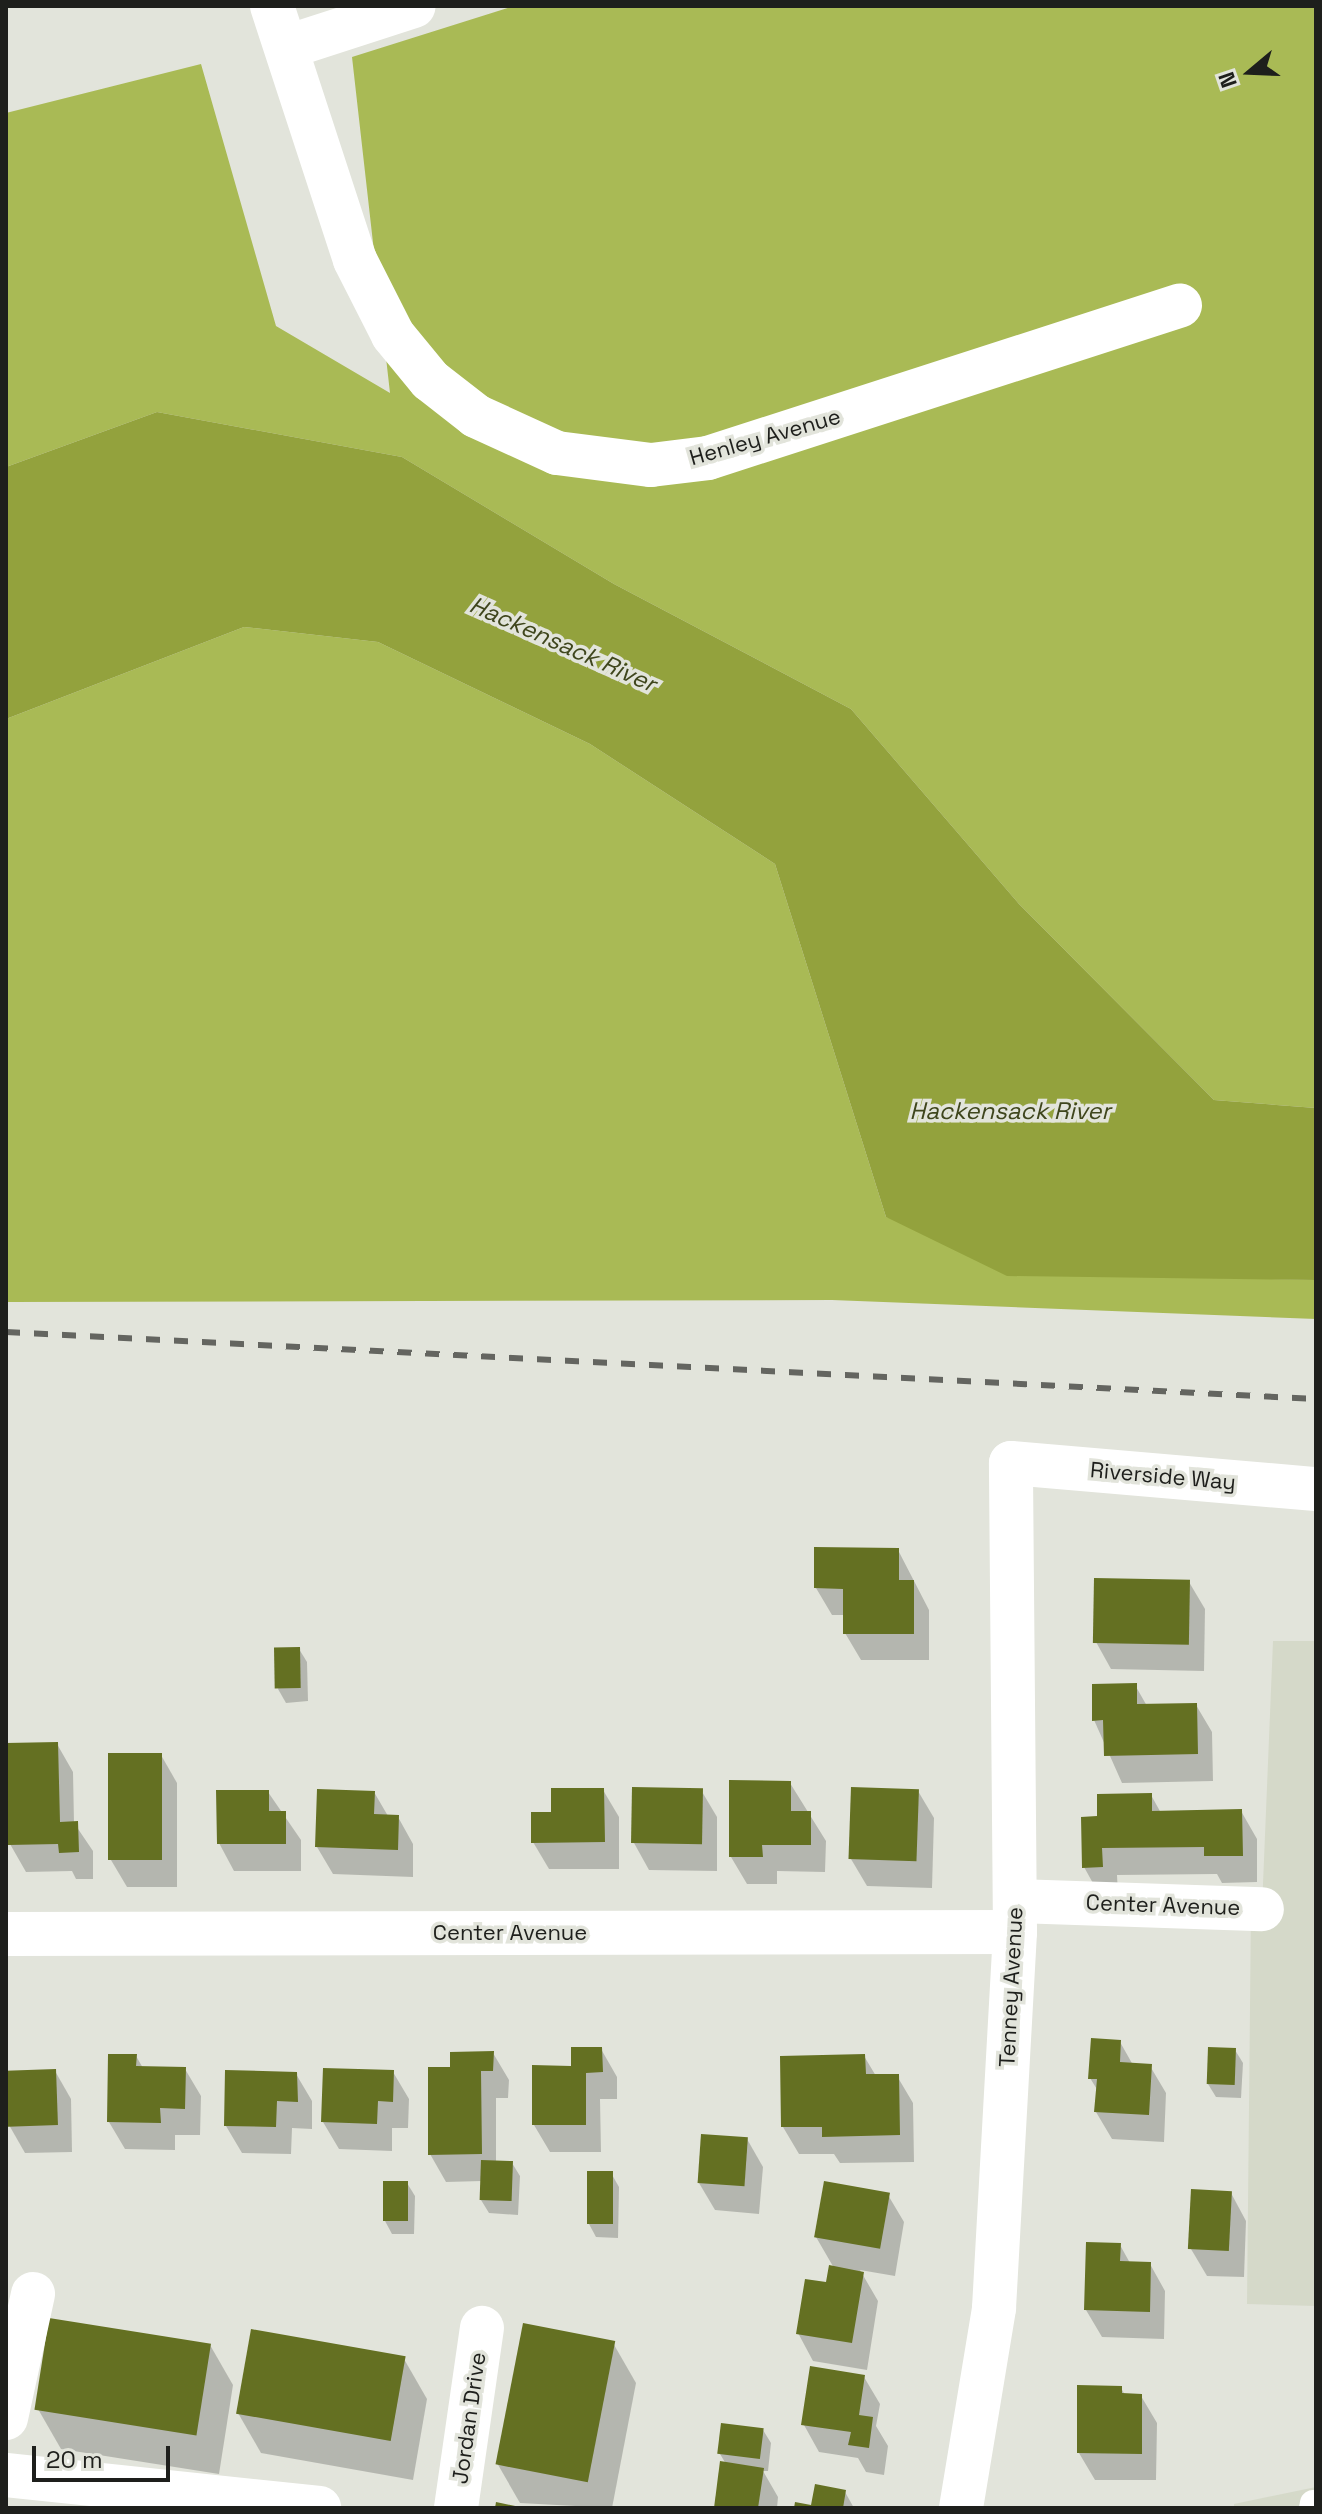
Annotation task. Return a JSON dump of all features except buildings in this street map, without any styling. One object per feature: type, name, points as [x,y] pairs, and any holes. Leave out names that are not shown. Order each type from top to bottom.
[{"type":"street","name":"Henley Avenue","points":[[272,6],[355,260],[393,335],[430,380],[476,416],[557,453],[651,465],[708,458],[1180,306]]},
{"type":"street","points":[[287,47],[414,6]]},
{"type":"street","name":"Riverside Way","points":[[1011,1463],[1316,1489]]},
{"type":"street","name":"Tenney Avenue","points":[[961,2508],[994,2308],[1015,1916],[1011,1463]]},
{"type":"street","name":"Center Avenue","points":[[6,1934],[1262,1909]]},
{"type":"street","points":[[6,2418],[33,2294]]},
{"type":"street","name":"Jordan Drive","points":[[456,2508],[482,2328]]},
{"type":"street","points":[[6,2475],[319,2508]]},
{"type":"shaded area","points":[[514,6],[1316,6],[1316,1108],[1214,1100],[1019,904],[851,709],[614,584],[402,457],[157,412],[6,467],[6,113],[201,64],[276,326],[390,393],[352,57]]},
{"type":"shaded area","points":[[244,627],[378,642],[590,744],[775,864],[886,1217],[1221,1278],[1316,1280],[1316,1319],[832,1300],[6,1302],[6,719]]},
{"type":"shaded area","points":[[1273,1641],[1316,1641],[1316,2306],[1247,2304],[1251,1908],[1262,1908]]},
{"type":"shaded area","points":[[1316,2487],[1316,2508],[1234,2508],[1234,2504]]},
{"type":"water","name":"Hackensack River","points":[[157,412],[402,457],[614,584],[851,709],[1019,904],[1214,1100],[1316,1108],[1316,1280],[1007,1276],[886,1217],[775,864],[590,744],[378,642],[244,627],[6,719],[6,467]]},
{"type":"railway","points":[[6,1332],[1316,1399]]}]
